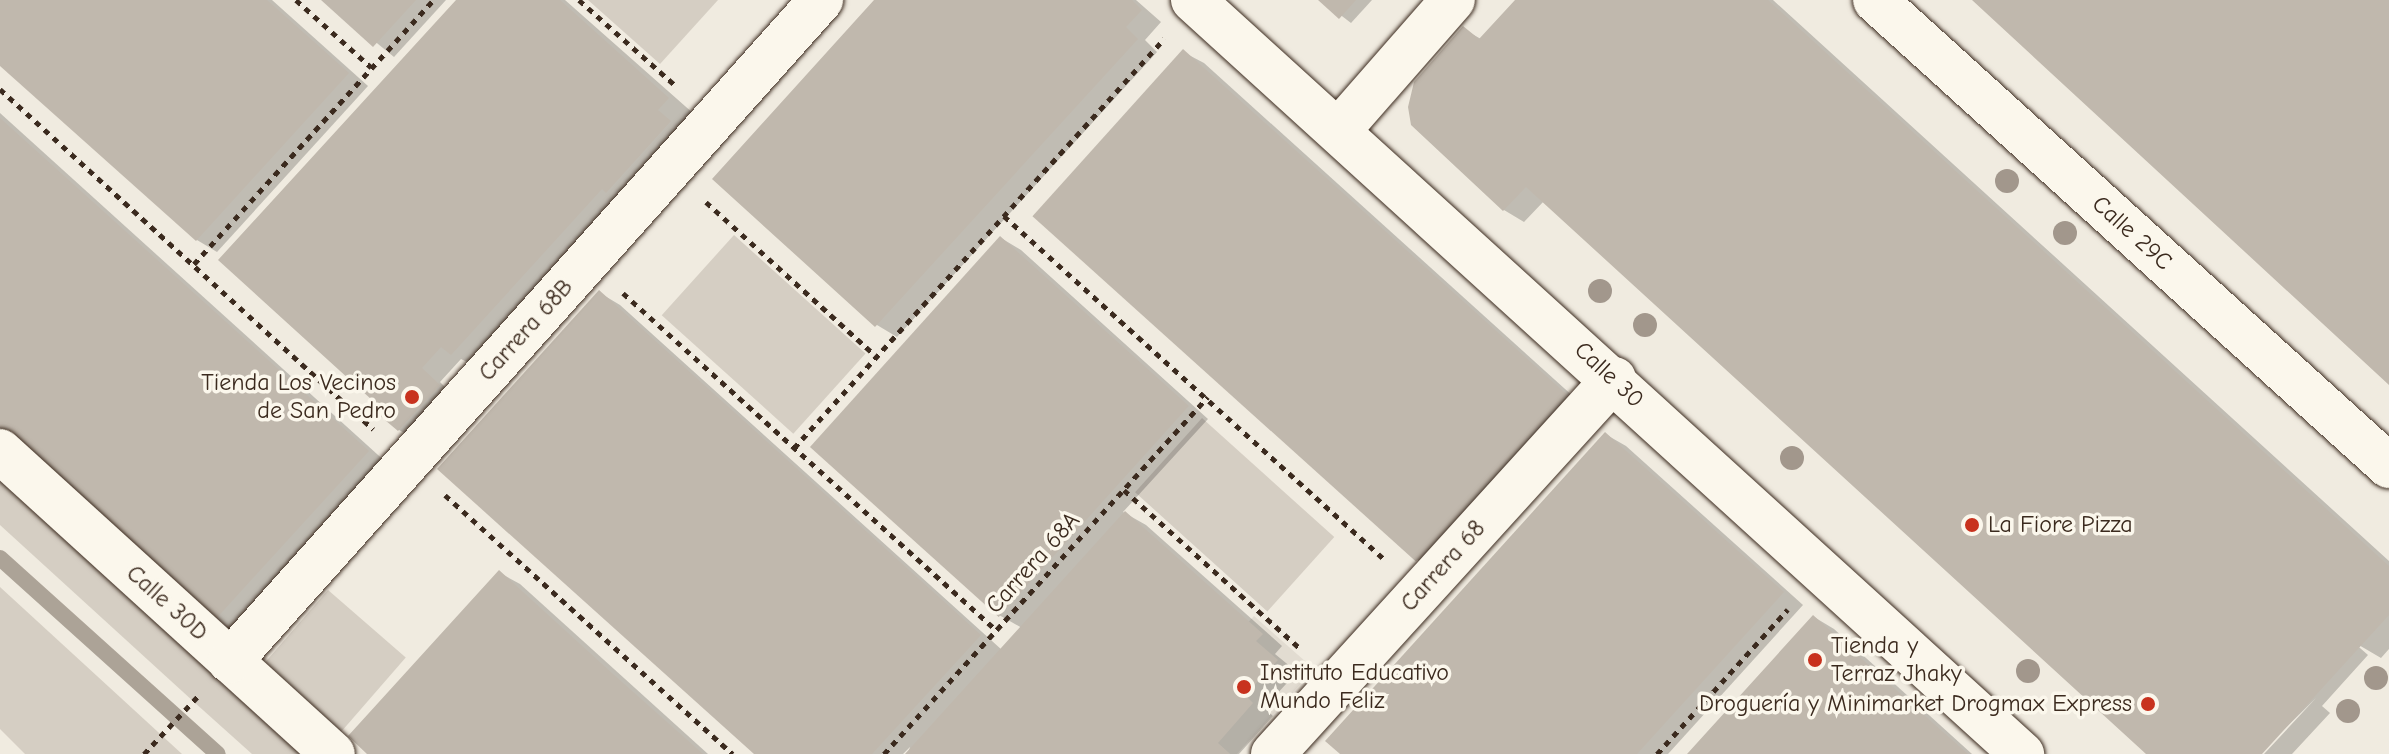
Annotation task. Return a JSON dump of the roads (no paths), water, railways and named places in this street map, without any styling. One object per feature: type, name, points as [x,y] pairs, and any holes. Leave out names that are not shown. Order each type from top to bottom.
[{"type":"street","name":"Carrera 68B","points":[[217,676],[821,0]]},
{"type":"street","points":[[1339,130],[1453,0]]},
{"type":"street","name":"Calle 29C","points":[[1875,0],[2389,466]]},
{"type":"street","name":"Calle 30","points":[[1195,1],[1614,379],[1821,573],[2022,754]]},
{"type":"street","name":"Carrera 68","points":[[1273,754],[1614,379]]},
{"type":"street","name":"Calle 30D","points":[[0,451],[217,676],[333,754]]},
{"type":"waterway","points":[[0,558],[218,754]]},
{"type":"place","name":"Tienda Los Vecinos de San Pedro","points":[[412,397]]},
{"type":"place","name":"La Fiore Pizza","points":[[1972,525]]},
{"type":"place","name":"Tienda y Terraz Jhaky","points":[[1815,660]]},
{"type":"place","name":"Instituto Educativo Mundo Feliz","points":[[1244,687]]},
{"type":"place","name":"Droguería y Minimarket Drogmax Express","points":[[2148,704]]}]
